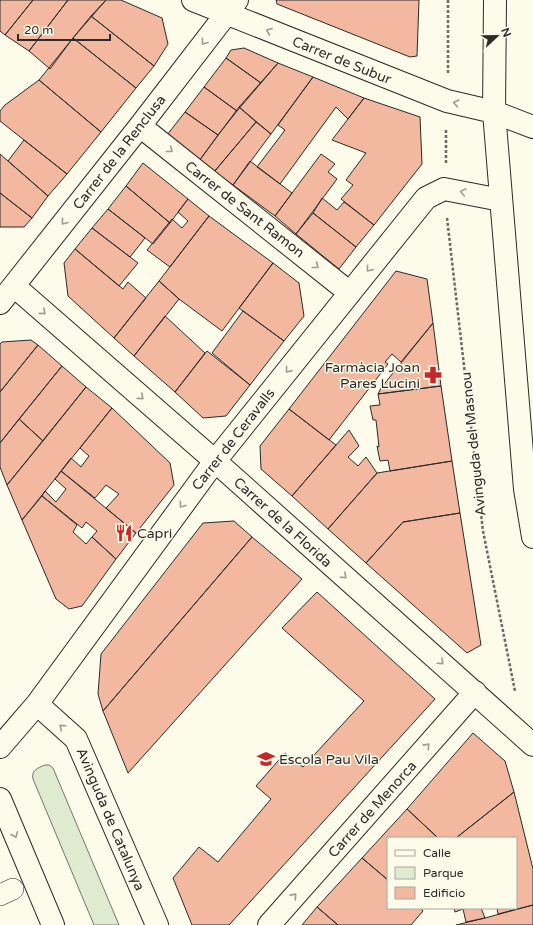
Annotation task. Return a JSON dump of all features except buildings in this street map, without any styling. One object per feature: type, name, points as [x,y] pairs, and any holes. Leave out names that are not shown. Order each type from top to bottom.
[{"type":"street","name":"Carrer de Subur","points":[[193,0],[231,7],[448,101],[494,112],[533,127]]},
{"type":"street","points":[[495,0],[494,112],[533,537]]},
{"type":"street","name":"Carrer de la Renclusa","points":[[0,303],[140,126],[231,7]]},
{"type":"street","name":"Carrer de Sant Ramon","points":[[140,126],[350,293]]},
{"type":"street","points":[[444,189],[501,200]]},
{"type":"street","name":"Carrer de Ceravalls","points":[[0,747],[36,704],[214,461],[426,198],[444,189]]},
{"type":"street","name":"Carrer de la Florida","points":[[14,286],[214,461],[533,745]]},
{"type":"street","name":"Carrer de Menorca","points":[[269,925],[475,692]]},
{"type":"street","name":"Avinguda de Catalunya","points":[[36,704],[76,739],[156,925]]},
{"type":"street","points":[[0,800],[53,925]]},
{"type":"path","points":[[448,0],[448,76]]},
{"type":"path","name":"Avinguda del Masnou","points":[[446,121],[444,189],[483,531],[516,695]]},
{"type":"green space","points":[[45,765],[49,765],[53,768],[119,925],[94,925],[33,779],[34,771]]},
{"type":"place","name":"Farmàcia Joan Pares Lucini","points":[[433,375]]},
{"type":"place","name":"Capri","points":[[124,533]]},
{"type":"place","name":"Escola Pau Vila","points":[[266,759]]}]
